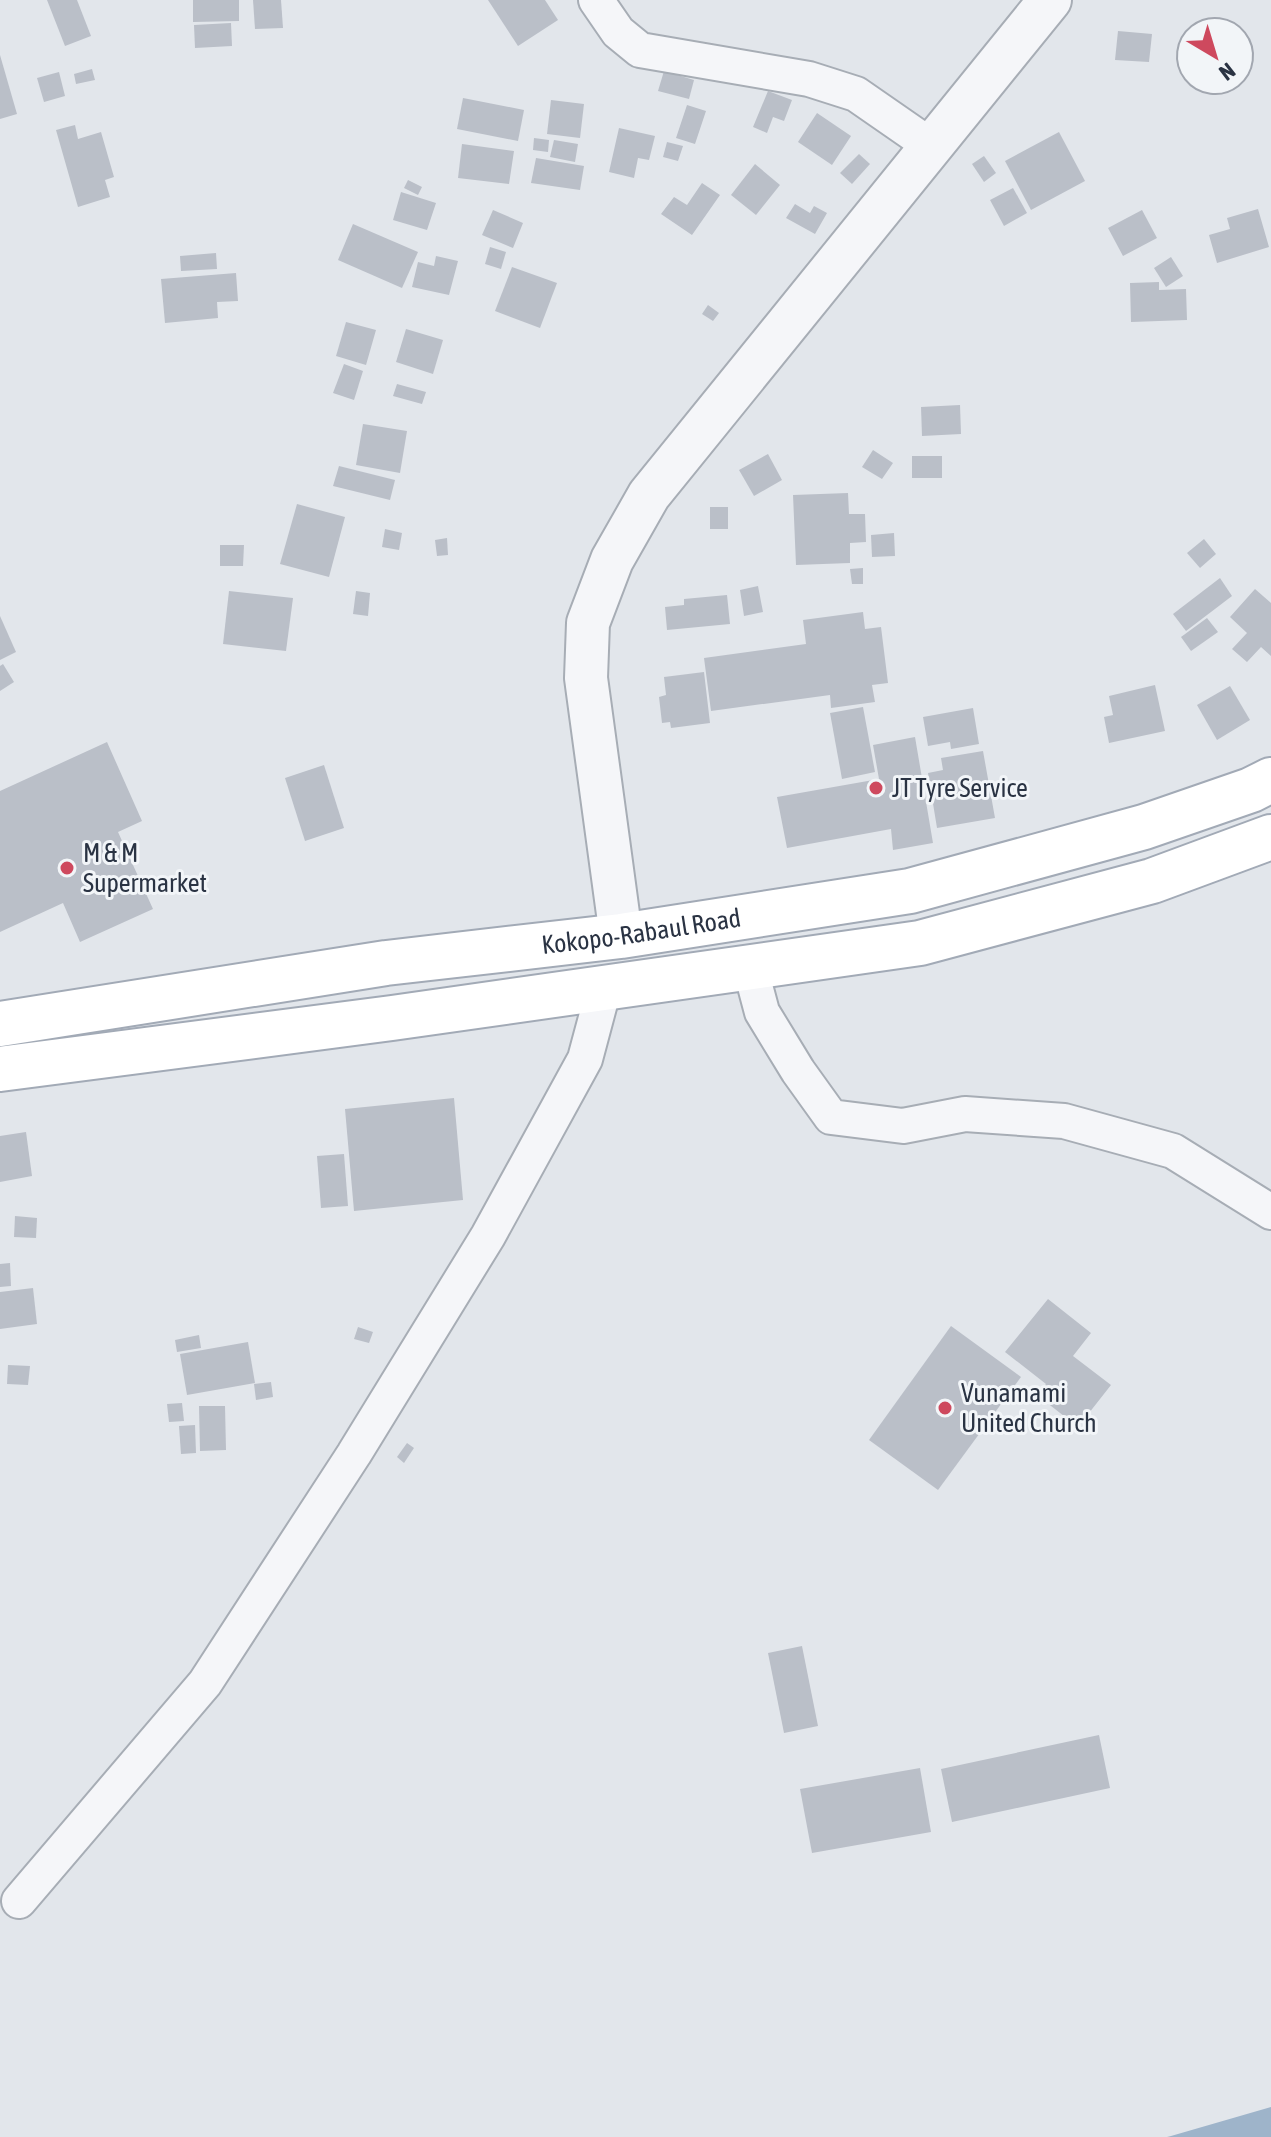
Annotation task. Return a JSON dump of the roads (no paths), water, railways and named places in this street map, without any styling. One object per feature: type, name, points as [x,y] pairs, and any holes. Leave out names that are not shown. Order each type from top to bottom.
[{"type":"main road","name":"Kokopo-Rabaul Road","points":[[0,1024],[386,963],[621,936],[910,891],[1144,827],[1251,790],[1271,780]]},
{"type":"main road","name":"Kokopo-Rabaul Road","points":[[0,1069],[920,943],[1152,881],[1271,837]]},
{"type":"street","points":[[596,0],[618,32],[640,50],[809,79],[844,90],[856,94],[931,146]]},
{"type":"street","points":[[621,936],[586,678],[588,623],[612,560],[649,495],[1050,0]]},
{"type":"street","points":[[750,967],[762,1012],[831,1117],[903,1126],[965,1114],[1064,1121],[1173,1151],[1271,1212]]},
{"type":"street","points":[[19,1901],[205,1683],[354,1454],[488,1236],[585,1059],[604,988]]},
{"type":"water","points":[[1271,2107],[1271,2137],[1167,2137],[1171,2136]]},
{"type":"place","name":"JT Tyre Service","points":[[876,788]]},
{"type":"place","name":"M & M Supermarket","points":[[67,868]]},
{"type":"place","name":"Vunamami United Church","points":[[945,1408]]}]
